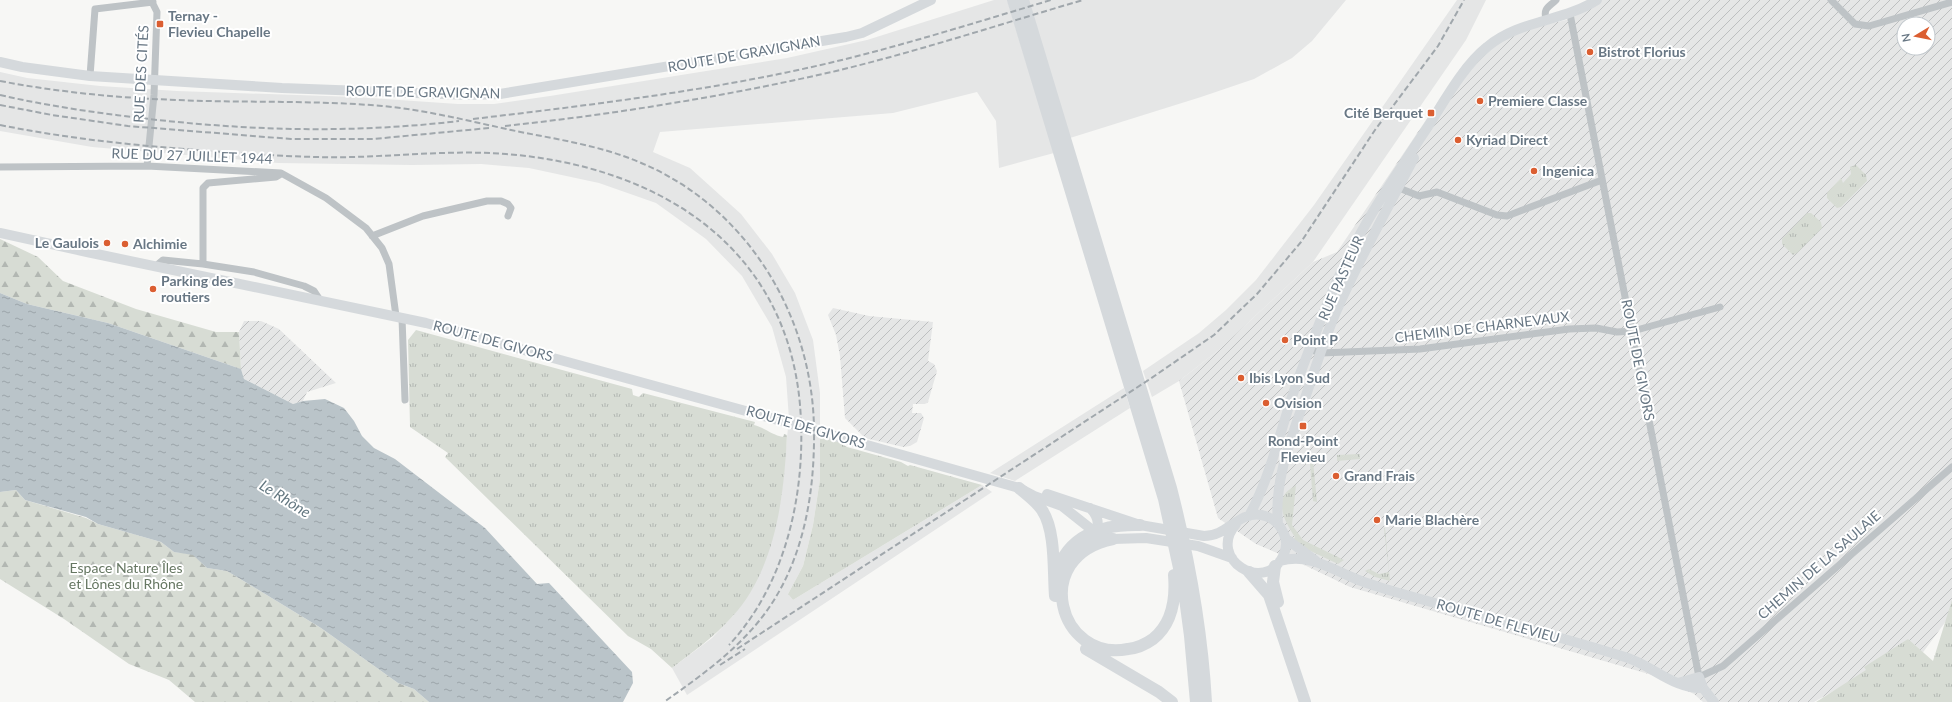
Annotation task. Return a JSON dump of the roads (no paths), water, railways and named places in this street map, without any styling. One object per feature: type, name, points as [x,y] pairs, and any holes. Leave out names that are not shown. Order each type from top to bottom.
[{"type":"highway","points":[[1013,0],[1115,317]]},
{"type":"highway","points":[[1023,0],[1142,405],[1200,638],[1211,702]]},
{"type":"highway","points":[[1142,405],[1164,499],[1170,515]]},
{"type":"highway","points":[[1019,488],[1038,504],[1047,520],[1055,582],[1055,596],[1058,614],[1065,628],[1072,637],[1088,650],[1160,692],[1172,702]]},
{"type":"highway","points":[[1055,582],[1060,564],[1068,551],[1082,538],[1113,525],[1140,524]]},
{"type":"highway","points":[[1112,539],[1098,542],[1074,558],[1065,573],[1062,588],[1064,610],[1072,627],[1085,640],[1102,649],[1117,651],[1133,648],[1145,644],[1160,633],[1172,612],[1178,554]]},
{"type":"highway","points":[[1178,554],[1190,636],[1196,702]]},
{"type":"highway","points":[[1278,564],[1273,582],[1276,595],[1312,702]]},
{"type":"highway","points":[[1249,572],[1269,596],[1305,702]]},
{"type":"highway","points":[[1200,638],[1206,702]]},
{"type":"main road","name":"ROUTE DE GRAVIGNAN","points":[[0,62],[22,67],[90,76],[290,88],[469,95],[500,94],[846,37],[862,33],[931,0]]},
{"type":"main road","name":"RUE PASTEUR","points":[[1249,516],[1263,487],[1289,406],[1342,269],[1394,186],[1445,100],[1471,62],[1487,47],[1506,34],[1546,19],[1582,0]]},
{"type":"main road","name":"RUE PASTEUR","points":[[1546,19],[1570,14],[1597,0]]},
{"type":"main road","name":"RUE PASTEUR","points":[[1278,524],[1276,503],[1281,477],[1296,424],[1336,313],[1394,186]]},
{"type":"main road","name":"ROUTE DE GIVORS","points":[[0,233],[399,317],[524,350],[1019,488]]},
{"type":"main road","points":[[1019,488],[1033,489],[1140,524],[1208,536],[1216,534],[1249,516],[1265,516],[1278,524],[1285,538],[1286,548],[1278,564],[1263,572],[1249,572],[1241,568],[1232,558],[1228,549],[1228,540],[1231,531],[1236,524]]},
{"type":"main road","points":[[1019,488],[1034,496],[1062,506],[1096,531],[1112,539],[1146,538],[1204,548],[1232,558]]},
{"type":"main road","points":[[1087,548],[1098,524],[1098,518],[1089,507]]},
{"type":"main road","name":"ROUTE DE FLEVIEU","points":[[1285,538],[1316,561],[1356,579],[1392,591],[1627,657],[1678,683],[1695,688],[1703,688]]},
{"type":"main road","name":"ROUTE DE FLEVIEU","points":[[1278,564],[1292,558],[1316,561]]},
{"type":"main road","name":"ROUTE DE GIVORS","points":[[1699,676],[1703,688],[1714,702]]},
{"type":"main road","points":[[1678,683],[1699,676]]},
{"type":"street","points":[[1546,19],[1544,13],[1546,7],[1556,0]]},
{"type":"street","points":[[1831,0],[1855,24],[1869,26],[1952,2]]},
{"type":"street","name":"RUE DES CITÉS","points":[[147,166],[154,94],[157,12],[152,1]]},
{"type":"street","points":[[90,76],[95,9],[152,1]]},
{"type":"street","name":"ROUTE DE GIVORS","points":[[1570,14],[1633,331],[1699,676]]},
{"type":"street","name":"RUE DU 27 JUILLET 1944","points":[[0,167],[147,166],[281,173],[326,198],[366,228],[382,248],[389,264],[399,317],[405,400]]},
{"type":"street","points":[[203,264],[204,188],[208,183],[276,177],[281,173]]},
{"type":"street","points":[[1394,186],[1419,196],[1437,192],[1497,215],[1506,216],[1602,180]]},
{"type":"street","points":[[372,236],[423,216],[487,201],[501,201],[508,204],[511,208],[508,216]]},
{"type":"street","points":[[156,266],[163,260],[203,264],[254,272],[304,286],[314,291],[320,300]]},
{"type":"street","name":"CHEMIN DE CHARNEVAUX","points":[[1311,350],[1321,353],[1420,349],[1569,329],[1596,328],[1617,332],[1633,331],[1720,307]]},
{"type":"street","name":"CHEMIN DE LA SAULAIE","points":[[1699,676],[1723,666],[1952,467]]},
{"type":"water","name":"Le Rhône","points":[[0,293],[27,304],[108,323],[241,369],[244,379],[293,404],[303,401],[325,399],[344,408],[354,421],[362,436],[374,448],[395,459],[485,528],[537,584],[549,583],[632,672],[633,683],[623,702],[429,702],[414,689],[398,683],[321,628],[227,571],[207,568],[193,555],[174,552],[161,542],[98,524],[86,517],[25,500],[16,490],[0,492]]},
{"type":"railway","points":[[473,119],[596,104],[717,86],[798,70],[893,47],[1051,0]]},
{"type":"railway","points":[[505,126],[630,110],[795,80],[898,55],[1083,0]]},
{"type":"railway","points":[[737,649],[1150,379],[1214,335],[1257,294],[1301,242],[1375,130],[1438,46],[1464,0]]},
{"type":"railway","points":[[0,81],[88,94],[133,98],[356,104],[431,113],[576,143],[624,156],[677,181],[711,206],[741,235],[766,269],[786,305],[801,345],[810,386],[814,428],[812,479],[809,504],[796,554],[774,600],[759,621],[738,644],[702,674],[664,702]]},
{"type":"railway","points":[[0,95],[98,113],[196,124],[271,128],[346,129],[421,125],[459,121]]},
{"type":"railway","points":[[0,105],[52,115],[128,126],[291,139],[373,139],[489,128]]},
{"type":"railway","points":[[0,125],[49,134],[122,143],[300,157],[363,157],[434,153],[506,154],[561,162],[613,176],[661,196],[704,224],[740,258],[769,300],[790,348],[800,405],[800,469],[796,502],[789,533],[779,564],[766,593],[749,620],[729,645]]},
{"type":"railway","points":[[720,665],[745,649]]},
{"type":"place","name":"Ternay - Flevieu Chapelle","points":[[160,24]]},
{"type":"place","name":"Bistrot Florius","points":[[1590,52]]},
{"type":"place","name":"Premiere Classe","points":[[1480,101]]},
{"type":"place","name":"Cité Berquet","points":[[1431,113]]},
{"type":"place","name":"Kyriad Direct","points":[[1458,140]]},
{"type":"place","name":"Ingenica","points":[[1534,171]]},
{"type":"place","name":"Le Gaulois","points":[[107,243]]},
{"type":"place","name":"Alchimie","points":[[125,244]]},
{"type":"place","name":"Parking des routiers","points":[[153,289]]},
{"type":"place","name":"Point P","points":[[1285,340]]},
{"type":"place","name":"Ibis Lyon Sud","points":[[1241,378]]},
{"type":"place","name":"Ovision","points":[[1266,403]]},
{"type":"place","name":"Rond-Point Flevieu","points":[[1303,426]]},
{"type":"place","name":"Grand Frais","points":[[1336,476]]},
{"type":"place","name":"Marie Blachère","points":[[1377,520]]},
{"type":"park label","name":"Espace Nature Îles et Lônes du Rhône","points":[[126,576]]}]
